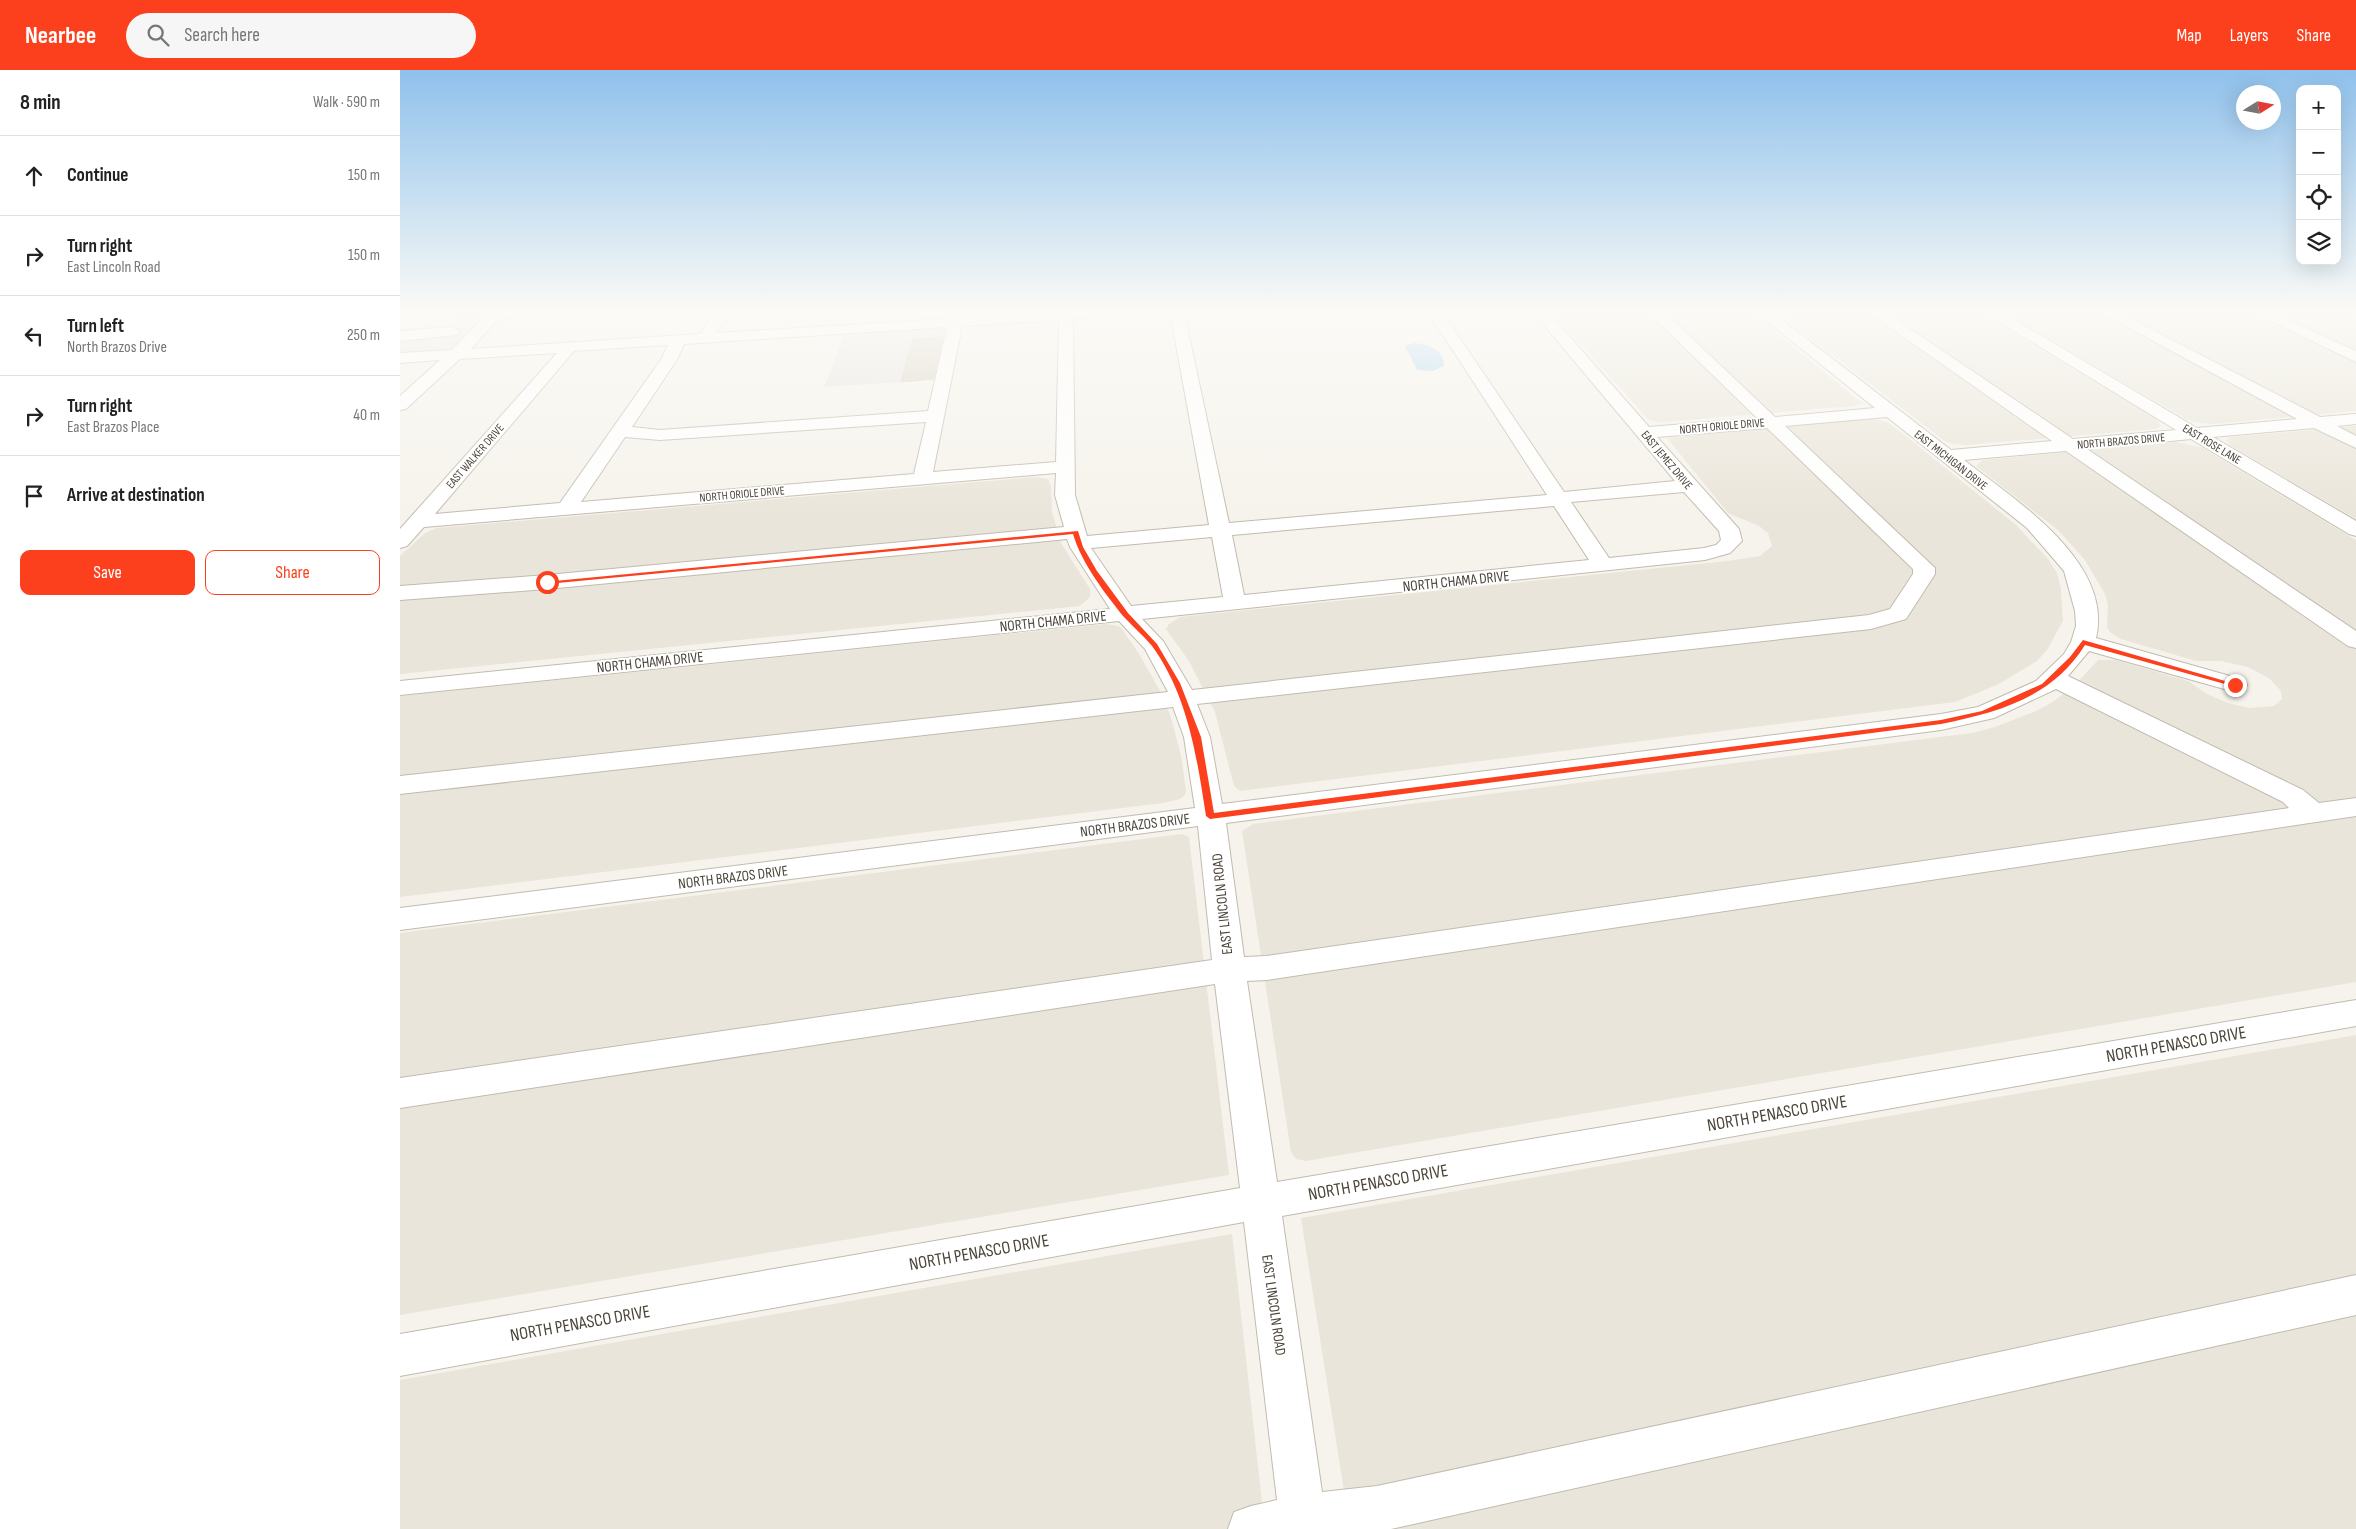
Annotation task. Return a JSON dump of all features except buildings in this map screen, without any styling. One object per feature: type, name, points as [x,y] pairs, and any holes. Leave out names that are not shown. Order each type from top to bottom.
[{"type":"street","points":[[400,405],[427,380]]},
{"type":"street","name":"EAST WALKER DRIVE","points":[[400,542],[541,380]]},
{"type":"street","points":[[567,508],[621,431],[654,380]]},
{"type":"street","points":[[922,479],[942,380]]},
{"type":"street","name":"EAST LINCOLN ROAD","points":[[1066,380],[1065,495],[1077,538],[1094,571],[1125,614],[1155,646],[1177,683],[1197,737],[1216,847],[1229,970],[1304,1523]]},
{"type":"street","points":[[1190,380],[1235,603]]},
{"type":"street","points":[[1480,380],[1603,565]]},
{"type":"street","name":"EAST JEMEZ DRIVE","points":[[1599,380],[1689,486],[1729,529],[1732,541]]},
{"type":"street","points":[[400,785],[1871,622],[1898,614],[1924,574],[1924,568],[1726,380]]},
{"type":"street","name":"EAST MICHIGAN DRIVE","points":[[1849,380],[2034,524],[2066,559],[2074,570],[2086,611],[2083,642]]},
{"type":"street","points":[[1974,380],[2356,641]]},
{"type":"street","name":"EAST ROSE LANE","points":[[2104,380],[2356,530]]},
{"type":"street","points":[[2236,380],[2356,443]]},
{"type":"street","name":"NORTH ORIOLE DRIVE","points":[[1645,433],[1889,412]]},
{"type":"street","points":[[621,431],[660,435],[935,416]]},
{"type":"street","name":"NORTH BRAZOS DRIVE","points":[[1946,456],[2356,419]]},
{"type":"street","name":"NORTH ORIOLE DRIVE","points":[[419,520],[1065,467]]},
{"type":"street","points":[[400,593],[1077,538],[1220,529],[1559,500],[1570,496],[1689,486]]},
{"type":"street","name":"NORTH CHAMA DRIVE","points":[[400,688],[1706,554],[1723,549],[1732,541]]},
{"type":"street","points":[[2083,642],[2235,685]]},
{"type":"street","name":"NORTH BRAZOS DRIVE","points":[[400,919],[1941,722],[1984,713],[2045,686],[2073,658],[2083,642]]},
{"type":"street","points":[[2053,678],[2293,796],[2313,814]]},
{"type":"street","points":[[400,1093],[1229,970],[1268,968],[2356,807]]},
{"type":"street","name":"NORTH PENASCO DRIVE","points":[[400,1355],[1260,1202],[2356,1013]]},
{"type":"street","points":[[1251,1529],[1304,1523],[1377,1510],[2356,1295]]},
{"type":"shaded area","points":[[827,380],[902,380],[901,382],[824,387]]},
{"type":"shaded area","points":[[1613,380],[1834,380],[1862,403],[1854,406],[1663,422],[1648,419]]},
{"type":"shaded area","points":[[1866,380],[2091,380],[2156,419],[2161,426],[2156,429],[1967,445],[1946,442]]},
{"type":"shaded area","points":[[2119,380],[2356,380],[2356,411],[2213,424],[2195,422],[2184,418]]},
{"type":"shaded area","points":[[1869,418],[1887,422],[2016,525],[2048,559],[2057,573],[2061,590],[2063,621],[2047,650],[2037,661],[1999,684],[1955,702],[1240,791],[1234,786],[1215,712],[1189,661],[1166,629],[1169,624],[1180,617],[1728,561],[1760,556],[1772,546],[1768,533],[1759,526],[1728,513],[1667,438]]},
{"type":"shaded area","points":[[2356,426],[2356,519],[2231,446],[2226,440],[2231,437]]},
{"type":"shaded area","points":[[2176,442],[2201,447],[2356,540],[2356,982],[1306,1161],[1296,1159],[1291,1152],[1242,831],[1253,824],[1972,733],[1995,727],[2034,712],[2051,703],[2074,686],[2098,660],[2116,660],[2188,681],[2207,694],[2228,703],[2249,708],[2274,706],[2282,699],[2281,691],[2270,679],[2248,667],[2221,661],[2196,661],[2121,639],[2110,632],[2107,627],[2108,605],[2105,594],[2085,560],[2058,530],[1976,466],[1983,460]]},
{"type":"shaded area","points":[[1036,477],[1048,479],[1051,486],[1052,512],[1061,543],[1090,589],[1090,597],[1080,606],[400,674],[400,556],[425,533],[437,528]]},
{"type":"shaded area","points":[[1106,624],[1118,626],[1122,629],[1163,696],[1181,755],[1186,791],[1185,795],[1180,799],[1163,803],[400,897],[400,696]]},
{"type":"shaded area","points":[[1182,834],[1189,837],[1229,1175],[400,1315],[400,933]]},
{"type":"shaded area","points":[[2356,1035],[2356,1529],[1350,1529],[1301,1218]]},
{"type":"shaded area","points":[[1232,1234],[1265,1529],[400,1529],[400,1380]]},
{"type":"route","points":[[547,582],[1076,532],[1080,547],[1094,571],[1125,614],[1155,646],[1177,683],[1197,737],[1210,816],[1941,722],[1984,713],[2045,686],[2073,658],[2083,642],[2235,685]]}]
